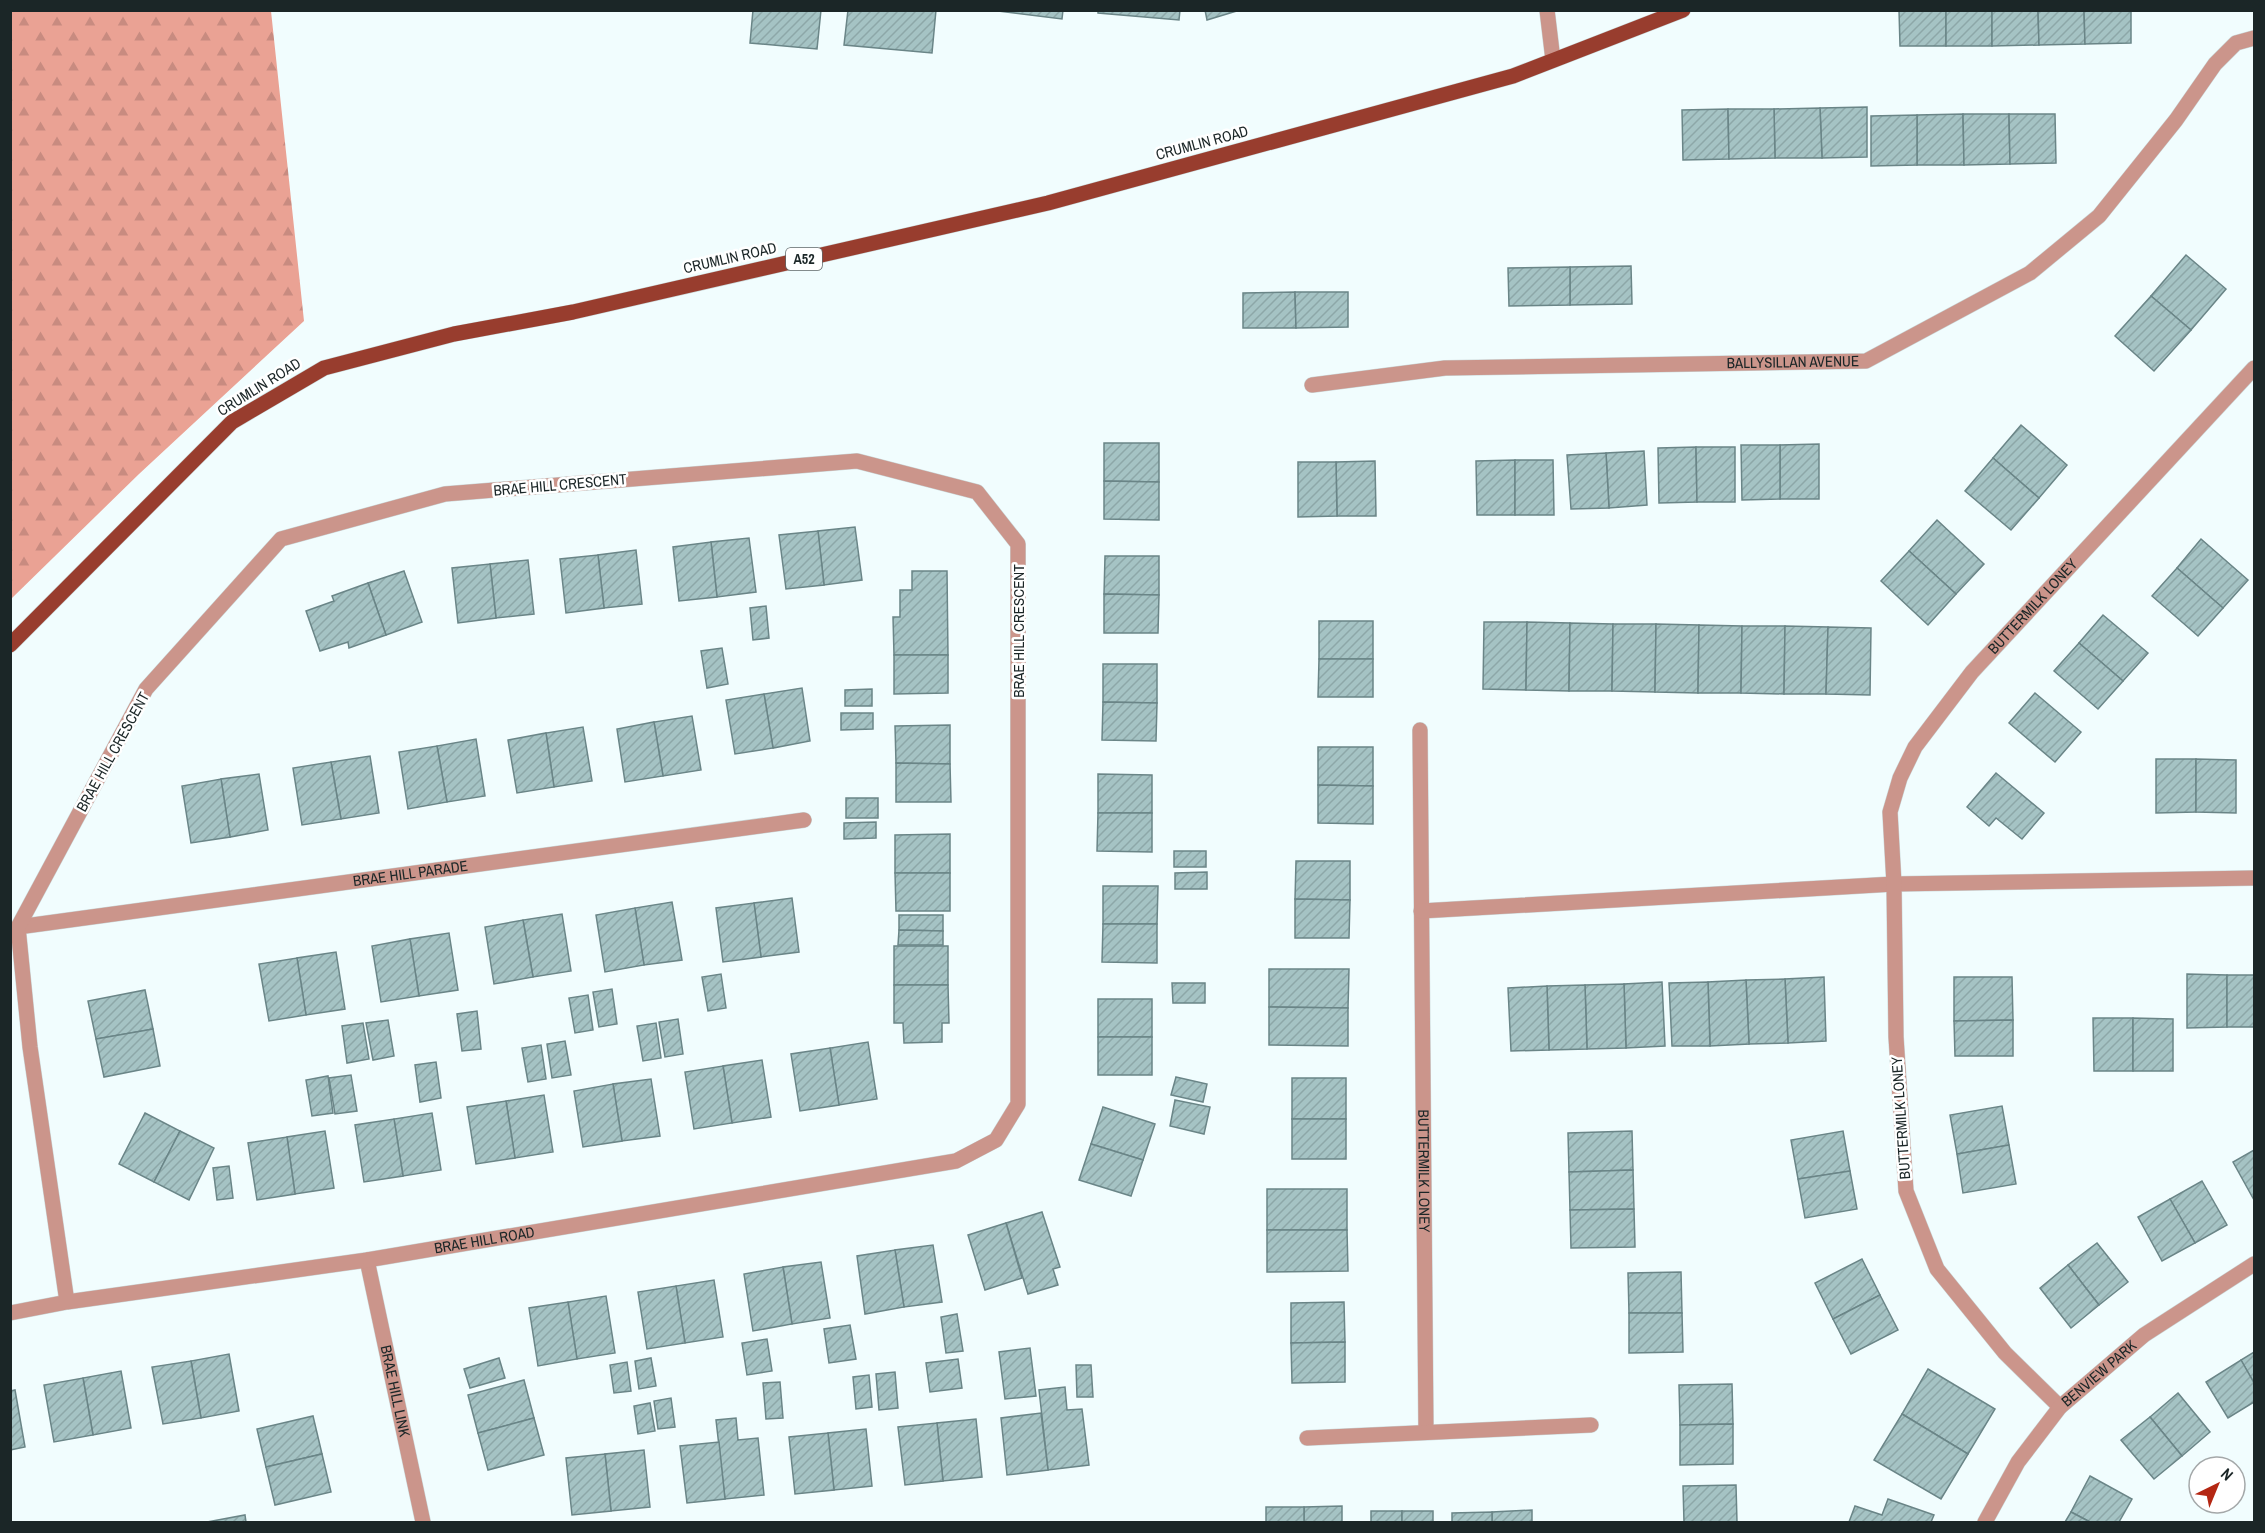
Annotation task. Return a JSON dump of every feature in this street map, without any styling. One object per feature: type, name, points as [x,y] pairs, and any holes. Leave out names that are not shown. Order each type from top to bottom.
[{"type":"main road","name":"CRUMLIN ROAD","points":[[10,645],[232,422],[324,368],[454,334],[573,312],[1048,203],[1513,76],[1683,10]]},
{"type":"street","points":[[1547,10],[1553,60]]},
{"type":"street","name":"BALLYSILLAN AVENUE","points":[[1312,385],[1445,368],[1866,362],[2030,273],[2099,216],[2176,120],[2215,64],[2236,43],[2254,38]]},
{"type":"street","name":"BUTTERMILK LONEY","points":[[2060,1407],[2005,1353],[1937,1269],[1906,1191],[1896,1037],[1894,884],[1890,812],[1900,778],[1915,747],[1972,672],[2254,368]]},
{"type":"street","name":"BRAE HILL CRESCENT","points":[[18,927],[146,689],[280,539],[445,494],[857,461],[977,492],[1018,544],[1018,1104],[996,1140],[957,1161]]},
{"type":"street","name":"BUTTERMILK LONEY","points":[[1420,730],[1426,1432]]},
{"type":"street","name":"BRAE HILL PARADE","points":[[18,927],[804,820]]},
{"type":"street","points":[[1421,910],[1894,884],[2254,878]]},
{"type":"street","points":[[18,927],[30,1047],[67,1302]]},
{"type":"street","name":"BRAE HILL ROAD","points":[[10,1313],[67,1302],[367,1260],[957,1161]]},
{"type":"street","name":"BRAE HILL LINK","points":[[367,1260],[423,1522]]},
{"type":"street","name":"BENVIEW PARK","points":[[1985,1522],[2018,1462],[2060,1407],[2144,1335],[2254,1264]]},
{"type":"street","points":[[1307,1438],[1591,1425]]},
{"type":"green space","points":[[11,10],[271,11],[304,321],[139,474],[11,599]]},
{"type":"building","points":[[753,10],[821,10],[817,49],[750,43]]},
{"type":"building","points":[[848,10],[936,10],[932,53],[844,45]]},
{"type":"building","points":[[990,10],[1063,10],[1062,19]]},
{"type":"building","points":[[1098,10],[1180,10],[1179,20],[1098,13]]},
{"type":"building","points":[[1205,10],[1240,10],[1207,20]]},
{"type":"building","points":[[1899,10],[1946,10],[1946,46],[1900,46]]},
{"type":"building","points":[[1946,10],[1992,10],[1992,46],[1946,46]]},
{"type":"building","points":[[1992,10],[2038,10],[2039,45],[1992,46]]},
{"type":"building","points":[[2038,10],[2084,10],[2085,44],[2039,45]]},
{"type":"building","points":[[2084,10],[2131,10],[2131,43],[2085,44]]},
{"type":"building","points":[[1867,107],[1867,157],[1822,158],[1820,108]]},
{"type":"building","points":[[1820,108],[1822,158],[1775,158],[1774,109]]},
{"type":"building","points":[[1728,109],[1729,159],[1683,160],[1682,110]]},
{"type":"building","points":[[1728,109],[1774,109],[1775,158],[1729,159]]},
{"type":"building","points":[[1963,114],[1964,165],[1917,165],[1917,115]]},
{"type":"building","points":[[1963,114],[2009,114],[2010,164],[1964,165]]},
{"type":"building","points":[[2009,114],[2055,114],[2056,163],[2010,164]]},
{"type":"building","points":[[1917,115],[1917,165],[1871,166],[1871,116]]},
{"type":"building","points":[[2186,255],[2226,289],[2191,330],[2151,296]]},
{"type":"building","points":[[1631,266],[1632,304],[1570,305],[1570,267]]},
{"type":"building","points":[[1570,267],[1570,305],[1509,306],[1508,268]]},
{"type":"building","points":[[1295,292],[1296,328],[1243,328],[1243,293]]},
{"type":"building","points":[[1295,292],[1348,292],[1348,327],[1296,328]]},
{"type":"building","points":[[2151,296],[2191,330],[2154,371],[2115,336]]},
{"type":"building","points":[[2021,425],[2067,465],[2039,498],[1993,458]]},
{"type":"building","points":[[1104,443],[1159,443],[1159,482],[1104,481]]},
{"type":"building","points":[[1819,444],[1819,499],[1780,499],[1780,445]]},
{"type":"building","points":[[1741,445],[1780,445],[1780,499],[1742,500]]},
{"type":"building","points":[[1696,447],[1697,502],[1659,503],[1658,448]]},
{"type":"building","points":[[1696,447],[1735,447],[1735,502],[1697,502]]},
{"type":"building","points":[[1644,451],[1647,505],[1609,508],[1606,453]]},
{"type":"building","points":[[1606,453],[1609,508],[1571,509],[1567,455]]},
{"type":"building","points":[[1993,458],[2039,498],[2011,530],[1965,491]]},
{"type":"building","points":[[1515,460],[1515,515],[1477,515],[1476,461]]},
{"type":"building","points":[[1515,460],[1553,460],[1554,515],[1515,515]]},
{"type":"building","points":[[1375,461],[1376,516],[1337,516],[1336,462]]},
{"type":"building","points":[[1298,462],[1336,462],[1337,516],[1298,517]]},
{"type":"building","points":[[1104,481],[1159,482],[1159,520],[1104,519]]},
{"type":"building","points":[[1937,520],[1984,564],[1956,594],[1909,551]]},
{"type":"building","points":[[855,527],[862,580],[824,585],[818,531]]},
{"type":"building","points":[[818,531],[824,585],[786,589],[779,535]]},
{"type":"building","points":[[749,538],[756,592],[717,597],[711,542]]},
{"type":"building","points":[[2201,539],[2248,580],[2223,608],[2177,568]]},
{"type":"building","points":[[711,542],[717,597],[679,601],[673,547]]},
{"type":"building","points":[[636,550],[642,604],[604,608],[598,555]]},
{"type":"building","points":[[1909,551],[1956,594],[1928,625],[1881,581]]},
{"type":"building","points":[[598,555],[604,608],[566,613],[560,559]]},
{"type":"building","points":[[1105,556],[1159,556],[1159,595],[1104,594]]},
{"type":"building","points":[[528,560],[534,614],[496,618],[490,564]]},
{"type":"building","points":[[490,564],[496,618],[458,623],[452,568]]},
{"type":"building","points":[[2177,568],[2223,608],[2198,636],[2152,596]]},
{"type":"building","points":[[404,571],[422,622],[386,635],[368,583]]},
{"type":"building","points":[[912,571],[947,571],[948,655],[894,655],[893,617],[900,617],[900,590],[912,590]]},
{"type":"building","points":[[368,583],[386,635],[349,648],[348,642],[320,651],[306,611],[334,601],[332,596]]},
{"type":"building","points":[[1104,594],[1159,595],[1158,633],[1104,633]]},
{"type":"building","points":[[766,606],[769,638],[753,640],[750,608]]},
{"type":"building","points":[[2103,615],[2148,653],[2123,681],[2079,643]]},
{"type":"building","points":[[1319,621],[1373,621],[1373,659],[1319,659]]},
{"type":"building","points":[[1484,622],[1527,622],[1526,690],[1483,689]]},
{"type":"building","points":[[1527,622],[1570,623],[1569,691],[1526,690]]},
{"type":"building","points":[[1570,623],[1613,624],[1612,691],[1569,691]]},
{"type":"building","points":[[1613,624],[1656,624],[1655,692],[1612,691]]},
{"type":"building","points":[[1656,624],[1699,625],[1698,693],[1655,692]]},
{"type":"building","points":[[1699,625],[1742,626],[1741,693],[1698,693]]},
{"type":"building","points":[[1742,626],[1785,626],[1784,694],[1741,693]]},
{"type":"building","points":[[1785,626],[1828,627],[1826,694],[1784,694]]},
{"type":"building","points":[[1828,627],[1871,628],[1870,695],[1826,694]]},
{"type":"building","points":[[2079,643],[2123,681],[2098,709],[2054,671]]},
{"type":"building","points":[[722,648],[728,684],[707,688],[701,651]]},
{"type":"building","points":[[894,655],[948,655],[948,693],[894,694]]},
{"type":"building","points":[[1319,659],[1373,659],[1373,697],[1318,697]]},
{"type":"building","points":[[1103,664],[1157,664],[1157,703],[1103,702]]},
{"type":"building","points":[[802,688],[810,741],[773,748],[764,694]]},
{"type":"building","points":[[872,689],[872,706],[845,706],[845,690]]},
{"type":"building","points":[[2035,693],[2081,732],[2055,762],[2009,723]]},
{"type":"building","points":[[764,694],[773,748],[735,754],[726,700]]},
{"type":"building","points":[[1103,702],[1157,703],[1156,741],[1102,740]]},
{"type":"building","points":[[841,713],[873,713],[873,729],[841,730]]},
{"type":"building","points":[[692,716],[701,770],[663,776],[654,722]]},
{"type":"building","points":[[654,722],[663,776],[625,782],[617,729]]},
{"type":"building","points":[[950,725],[950,764],[896,763],[895,726]]},
{"type":"building","points":[[583,727],[592,781],[554,787],[546,733]]},
{"type":"building","points":[[546,733],[554,787],[517,793],[508,740]]},
{"type":"building","points":[[476,739],[485,796],[447,802],[437,746]]},
{"type":"building","points":[[437,746],[447,802],[408,809],[399,752]]},
{"type":"building","points":[[1318,747],[1373,747],[1373,786],[1318,785]]},
{"type":"building","points":[[370,756],[379,813],[341,819],[331,762]]},
{"type":"building","points":[[2156,759],[2196,759],[2196,812],[2156,813]]},
{"type":"building","points":[[2196,759],[2236,760],[2236,813],[2196,812]]},
{"type":"building","points":[[331,762],[341,819],[302,825],[293,768]]},
{"type":"building","points":[[896,763],[950,764],[951,802],[896,802]]},
{"type":"building","points":[[1996,773],[2044,813],[2022,839],[1996,818],[1989,826],[1967,807]]},
{"type":"building","points":[[259,774],[268,830],[230,837],[221,779]]},
{"type":"building","points":[[1098,774],[1152,775],[1152,813],[1098,813]]},
{"type":"building","points":[[221,779],[230,837],[191,843],[182,786]]},
{"type":"building","points":[[1318,785],[1373,786],[1373,824],[1318,823]]},
{"type":"building","points":[[846,798],[878,798],[878,818],[846,818]]},
{"type":"building","points":[[1098,813],[1152,813],[1152,852],[1097,851]]},
{"type":"building","points":[[876,822],[876,838],[844,839],[844,823]]},
{"type":"building","points":[[950,834],[950,873],[895,873],[895,835]]},
{"type":"building","points":[[1174,851],[1206,851],[1206,867],[1174,867]]},
{"type":"building","points":[[1296,861],[1350,861],[1350,900],[1295,899]]},
{"type":"building","points":[[1207,872],[1207,889],[1175,889],[1175,873]]},
{"type":"building","points":[[895,873],[950,873],[950,911],[896,911]]},
{"type":"building","points":[[1103,886],[1158,886],[1157,924],[1103,924]]},
{"type":"building","points":[[792,898],[799,952],[761,957],[754,903]]},
{"type":"building","points":[[1295,899],[1350,900],[1349,938],[1295,938]]},
{"type":"building","points":[[672,902],[682,960],[644,965],[635,908]]},
{"type":"building","points":[[754,903],[761,957],[723,962],[716,908]]},
{"type":"building","points":[[635,908],[644,965],[605,972],[596,915]]},
{"type":"building","points":[[562,914],[571,971],[533,977],[523,920]]},
{"type":"building","points":[[899,915],[943,915],[943,931],[899,930]]},
{"type":"building","points":[[523,920],[533,977],[494,984],[485,927]]},
{"type":"building","points":[[1103,924],[1157,924],[1157,963],[1102,962]]},
{"type":"building","points":[[899,930],[943,931],[943,945],[898,945]]},
{"type":"building","points":[[449,933],[458,990],[419,996],[410,939]]},
{"type":"building","points":[[410,939],[419,996],[381,1002],[372,946]]},
{"type":"building","points":[[894,946],[948,946],[948,985],[894,985]]},
{"type":"building","points":[[336,952],[345,1009],[306,1015],[297,958]]},
{"type":"building","points":[[297,958],[306,1015],[269,1021],[259,964]]},
{"type":"building","points":[[1269,969],[1349,969],[1348,1008],[1269,1007]]},
{"type":"building","points":[[721,974],[726,1008],[708,1011],[702,977]]},
{"type":"building","points":[[2187,974],[2227,975],[2227,1027],[2187,1028]]},
{"type":"building","points":[[2227,975],[2254,975],[2254,1027],[2227,1027]]},
{"type":"building","points":[[1824,977],[1826,1041],[1788,1043],[1785,979]]},
{"type":"building","points":[[1954,977],[2012,977],[2013,1020],[1954,1021]]},
{"type":"building","points":[[1785,979],[1788,1043],[1749,1044],[1746,980]]},
{"type":"building","points":[[1746,980],[1749,1044],[1710,1046],[1708,982]]},
{"type":"building","points":[[1662,982],[1665,1046],[1626,1048],[1624,984]]},
{"type":"building","points":[[1708,982],[1710,1046],[1672,1046],[1669,983]]},
{"type":"building","points":[[1172,983],[1205,983],[1205,1003],[1173,1003]]},
{"type":"building","points":[[1624,984],[1626,1048],[1587,1049],[1585,985]]},
{"type":"building","points":[[894,985],[948,985],[949,1023],[942,1023],[942,1042],[904,1043],[903,1023],[894,1023]]},
{"type":"building","points":[[1585,985],[1587,1049],[1549,1050],[1547,986]]},
{"type":"building","points":[[1547,986],[1549,1050],[1511,1051],[1508,988]]},
{"type":"building","points":[[612,989],[617,1024],[599,1027],[593,992]]},
{"type":"building","points":[[145,990],[153,1029],[96,1039],[88,1001]]},
{"type":"building","points":[[588,995],[593,1030],[575,1033],[569,998]]},
{"type":"building","points":[[1098,999],[1152,999],[1152,1037],[1098,1037]]},
{"type":"building","points":[[1269,1007],[1348,1008],[1348,1046],[1269,1045]]},
{"type":"building","points":[[477,1011],[481,1049],[462,1051],[457,1014]]},
{"type":"building","points":[[2093,1018],[2133,1018],[2133,1071],[2094,1071]]},
{"type":"building","points":[[2133,1018],[2173,1019],[2173,1071],[2133,1071]]},
{"type":"building","points":[[678,1019],[683,1054],[665,1057],[659,1022]]},
{"type":"building","points":[[388,1020],[394,1056],[373,1060],[366,1023]]},
{"type":"building","points":[[2013,1020],[2013,1056],[1955,1056],[1954,1021]]},
{"type":"building","points":[[363,1023],[369,1059],[347,1063],[342,1026]]},
{"type":"building","points":[[656,1023],[661,1058],[643,1061],[637,1026]]},
{"type":"building","points":[[153,1029],[160,1066],[104,1077],[96,1039]]},
{"type":"building","points":[[1098,1037],[1152,1037],[1152,1075],[1098,1075]]},
{"type":"building","points":[[565,1041],[571,1075],[552,1078],[547,1044]]},
{"type":"building","points":[[868,1042],[877,1099],[839,1105],[830,1048]]},
{"type":"building","points":[[541,1045],[546,1079],[528,1082],[522,1048]]},
{"type":"building","points":[[830,1048],[839,1105],[800,1111],[791,1054]]},
{"type":"building","points":[[762,1060],[771,1117],[732,1123],[723,1066]]},
{"type":"building","points":[[436,1062],[441,1098],[420,1102],[415,1065]]},
{"type":"building","points":[[723,1066],[732,1123],[694,1129],[685,1072]]},
{"type":"building","points":[[351,1075],[357,1111],[335,1114],[329,1078]]},
{"type":"building","points":[[328,1076],[333,1113],[312,1116],[306,1080]]},
{"type":"building","points":[[1176,1077],[1207,1084],[1203,1102],[1171,1095]]},
{"type":"building","points":[[1292,1078],[1346,1078],[1346,1119],[1292,1119]]},
{"type":"building","points":[[651,1079],[660,1136],[622,1141],[613,1084]]},
{"type":"building","points":[[613,1084],[622,1141],[583,1147],[574,1091]]},
{"type":"building","points":[[544,1095],[553,1152],[515,1158],[506,1101]]},
{"type":"building","points":[[1175,1100],[1210,1107],[1204,1134],[1170,1126]]},
{"type":"building","points":[[506,1101],[515,1158],[476,1164],[467,1107]]},
{"type":"building","points":[[2002,1106],[2009,1145],[1957,1154],[1950,1115]]},
{"type":"building","points":[[1103,1107],[1155,1124],[1143,1160],[1091,1144]]},
{"type":"building","points":[[145,1113],[180,1131],[154,1182],[119,1164]]},
{"type":"building","points":[[432,1113],[441,1170],[403,1176],[394,1119]]},
{"type":"building","points":[[394,1119],[403,1176],[364,1182],[355,1125]]},
{"type":"building","points":[[1292,1119],[1346,1119],[1346,1159],[1292,1159]]},
{"type":"building","points":[[180,1131],[214,1148],[189,1200],[154,1182]]},
{"type":"building","points":[[325,1131],[334,1188],[295,1194],[287,1137]]},
{"type":"building","points":[[1632,1131],[1633,1170],[1569,1172],[1568,1133]]},
{"type":"building","points":[[1843,1131],[1850,1171],[1798,1179],[1791,1140]]},
{"type":"building","points":[[287,1137],[295,1194],[257,1200],[248,1143]]},
{"type":"building","points":[[1091,1144],[1143,1160],[1131,1196],[1079,1180]]},
{"type":"building","points":[[2009,1145],[2016,1184],[1963,1193],[1957,1154]]},
{"type":"building","points":[[2254,1150],[2254,1200],[2233,1162]]},
{"type":"building","points":[[229,1166],[233,1198],[217,1200],[213,1168]]},
{"type":"building","points":[[1633,1170],[1634,1209],[1570,1210],[1569,1172]]},
{"type":"building","points":[[1850,1171],[1857,1209],[1805,1218],[1798,1179]]},
{"type":"building","points":[[2202,1181],[2227,1225],[2195,1243],[2170,1199]]},
{"type":"building","points":[[1267,1189],[1347,1189],[1347,1230],[1267,1230]]},
{"type":"building","points":[[2170,1199],[2195,1243],[2162,1261],[2138,1217]]},
{"type":"building","points":[[1634,1209],[1635,1247],[1571,1248],[1570,1210]]},
{"type":"building","points":[[1042,1212],[1060,1267],[1053,1269],[1058,1285],[1028,1294],[1006,1223]]},
{"type":"building","points":[[1006,1223],[1022,1278],[985,1290],[968,1235]]},
{"type":"building","points":[[1267,1230],[1347,1230],[1348,1271],[1267,1272]]},
{"type":"building","points":[[2097,1243],[2128,1282],[2099,1305],[2068,1265]]},
{"type":"building","points":[[933,1245],[942,1302],[904,1307],[895,1250]]},
{"type":"building","points":[[895,1250],[904,1307],[865,1314],[857,1256]]},
{"type":"building","points":[[1862,1259],[1880,1295],[1833,1319],[1815,1283]]},
{"type":"building","points":[[821,1262],[830,1318],[792,1324],[783,1267]]},
{"type":"building","points":[[2068,1265],[2099,1305],[2071,1328],[2040,1288]]},
{"type":"building","points":[[783,1267],[792,1324],[753,1331],[744,1274]]},
{"type":"building","points":[[1681,1272],[1682,1313],[1629,1313],[1628,1273]]},
{"type":"building","points":[[714,1280],[723,1337],[685,1343],[676,1286]]},
{"type":"building","points":[[676,1286],[685,1343],[647,1349],[638,1292]]},
{"type":"building","points":[[1880,1295],[1898,1330],[1851,1354],[1833,1319]]},
{"type":"building","points":[[606,1296],[615,1353],[577,1359],[568,1302]]},
{"type":"building","points":[[568,1302],[577,1359],[538,1366],[529,1308]]},
{"type":"building","points":[[1344,1302],[1345,1342],[1291,1343],[1291,1303]]},
{"type":"building","points":[[1629,1313],[1682,1313],[1683,1352],[1629,1353]]},
{"type":"building","points":[[957,1314],[963,1351],[946,1353],[941,1317]]},
{"type":"building","points":[[850,1325],[856,1359],[829,1363],[824,1329]]},
{"type":"building","points":[[767,1339],[772,1371],[747,1375],[742,1343]]},
{"type":"building","points":[[1345,1342],[1345,1382],[1292,1383],[1291,1343]]},
{"type":"building","points":[[1030,1348],[1036,1396],[1005,1399],[999,1352]]},
{"type":"building","points":[[2254,1352],[2254,1383],[2241,1360]]},
{"type":"building","points":[[229,1354],[239,1411],[201,1418],[191,1361]]},
{"type":"building","points":[[499,1358],[505,1378],[470,1388],[464,1369]]},
{"type":"building","points":[[651,1358],[656,1386],[639,1389],[635,1361]]},
{"type":"building","points":[[958,1359],[962,1388],[930,1392],[926,1363]]},
{"type":"building","points":[[2241,1360],[2254,1383],[2254,1402],[2228,1418],[2206,1382]]},
{"type":"building","points":[[191,1361],[201,1418],[163,1424],[152,1367]]},
{"type":"building","points":[[627,1362],[631,1391],[614,1393],[610,1365]]},
{"type":"building","points":[[1076,1365],[1091,1365],[1093,1397],[1077,1397]]},
{"type":"building","points":[[1928,1369],[1995,1409],[1968,1454],[1902,1414]]},
{"type":"building","points":[[121,1371],[131,1428],[93,1435],[83,1378]]},
{"type":"building","points":[[895,1372],[898,1408],[879,1410],[876,1374]]},
{"type":"building","points":[[869,1375],[872,1407],[856,1409],[853,1377]]},
{"type":"building","points":[[83,1378],[93,1435],[54,1442],[44,1385]]},
{"type":"building","points":[[524,1380],[534,1418],[478,1433],[468,1395]]},
{"type":"building","points":[[780,1382],[783,1418],[766,1419],[763,1383]]},
{"type":"building","points":[[1732,1384],[1733,1424],[1680,1425],[1679,1385]]},
{"type":"building","points":[[1065,1387],[1067,1410],[1082,1409],[1089,1465],[1048,1470],[1039,1390]]},
{"type":"building","points":[[15,1390],[25,1447],[10,1450],[10,1391]]},
{"type":"building","points":[[2178,1393],[2210,1432],[2182,1456],[2150,1417]]},
{"type":"building","points":[[671,1398],[675,1427],[658,1429],[654,1401]]},
{"type":"building","points":[[650,1403],[655,1431],[638,1434],[634,1406]]},
{"type":"building","points":[[1041,1413],[1048,1470],[1007,1475],[1001,1418]]},
{"type":"building","points":[[1902,1414],[1968,1454],[1941,1499],[1874,1460]]},
{"type":"building","points":[[313,1416],[322,1454],[266,1467],[257,1429]]},
{"type":"building","points":[[2150,1417],[2182,1456],[2154,1479],[2121,1440]]},
{"type":"building","points":[[534,1418],[544,1455],[488,1470],[478,1433]]},
{"type":"building","points":[[736,1418],[738,1440],[758,1438],[764,1495],[725,1499],[716,1420]]},
{"type":"building","points":[[976,1419],[982,1477],[943,1481],[937,1423]]},
{"type":"building","points":[[937,1423],[943,1481],[905,1485],[898,1427]]},
{"type":"building","points":[[1733,1424],[1733,1464],[1680,1465],[1680,1425]]},
{"type":"building","points":[[866,1429],[872,1486],[834,1490],[828,1433]]},
{"type":"building","points":[[828,1433],[834,1490],[795,1494],[789,1437]]},
{"type":"building","points":[[719,1442],[725,1499],[687,1503],[680,1446]]},
{"type":"building","points":[[644,1450],[650,1507],[611,1511],[605,1454]]},
{"type":"building","points":[[322,1454],[331,1492],[275,1505],[266,1467]]},
{"type":"building","points":[[605,1454],[611,1511],[572,1515],[566,1458]]},
{"type":"building","points":[[2090,1476],[2132,1499],[2119,1522],[2090,1522],[2071,1512]]},
{"type":"building","points":[[1736,1485],[1737,1522],[1684,1522],[1683,1486]]},
{"type":"building","points":[[1888,1499],[1934,1515],[1931,1522],[1849,1522],[1855,1506],[1882,1515]]},
{"type":"building","points":[[1342,1506],[1342,1522],[1304,1522],[1304,1507]]},
{"type":"building","points":[[1266,1507],[1304,1507],[1304,1522],[1266,1522]]},
{"type":"building","points":[[1532,1510],[1532,1522],[1492,1522],[1492,1512]]},
{"type":"building","points":[[1371,1511],[1402,1511],[1402,1522],[1371,1522]]},
{"type":"building","points":[[1402,1511],[1433,1511],[1433,1522],[1402,1522]]},
{"type":"building","points":[[1492,1512],[1492,1522],[1452,1522],[1452,1513]]},
{"type":"building","points":[[2071,1512],[2090,1522],[2065,1522]]},
{"type":"building","points":[[245,1515],[246,1522],[207,1522]]}]
